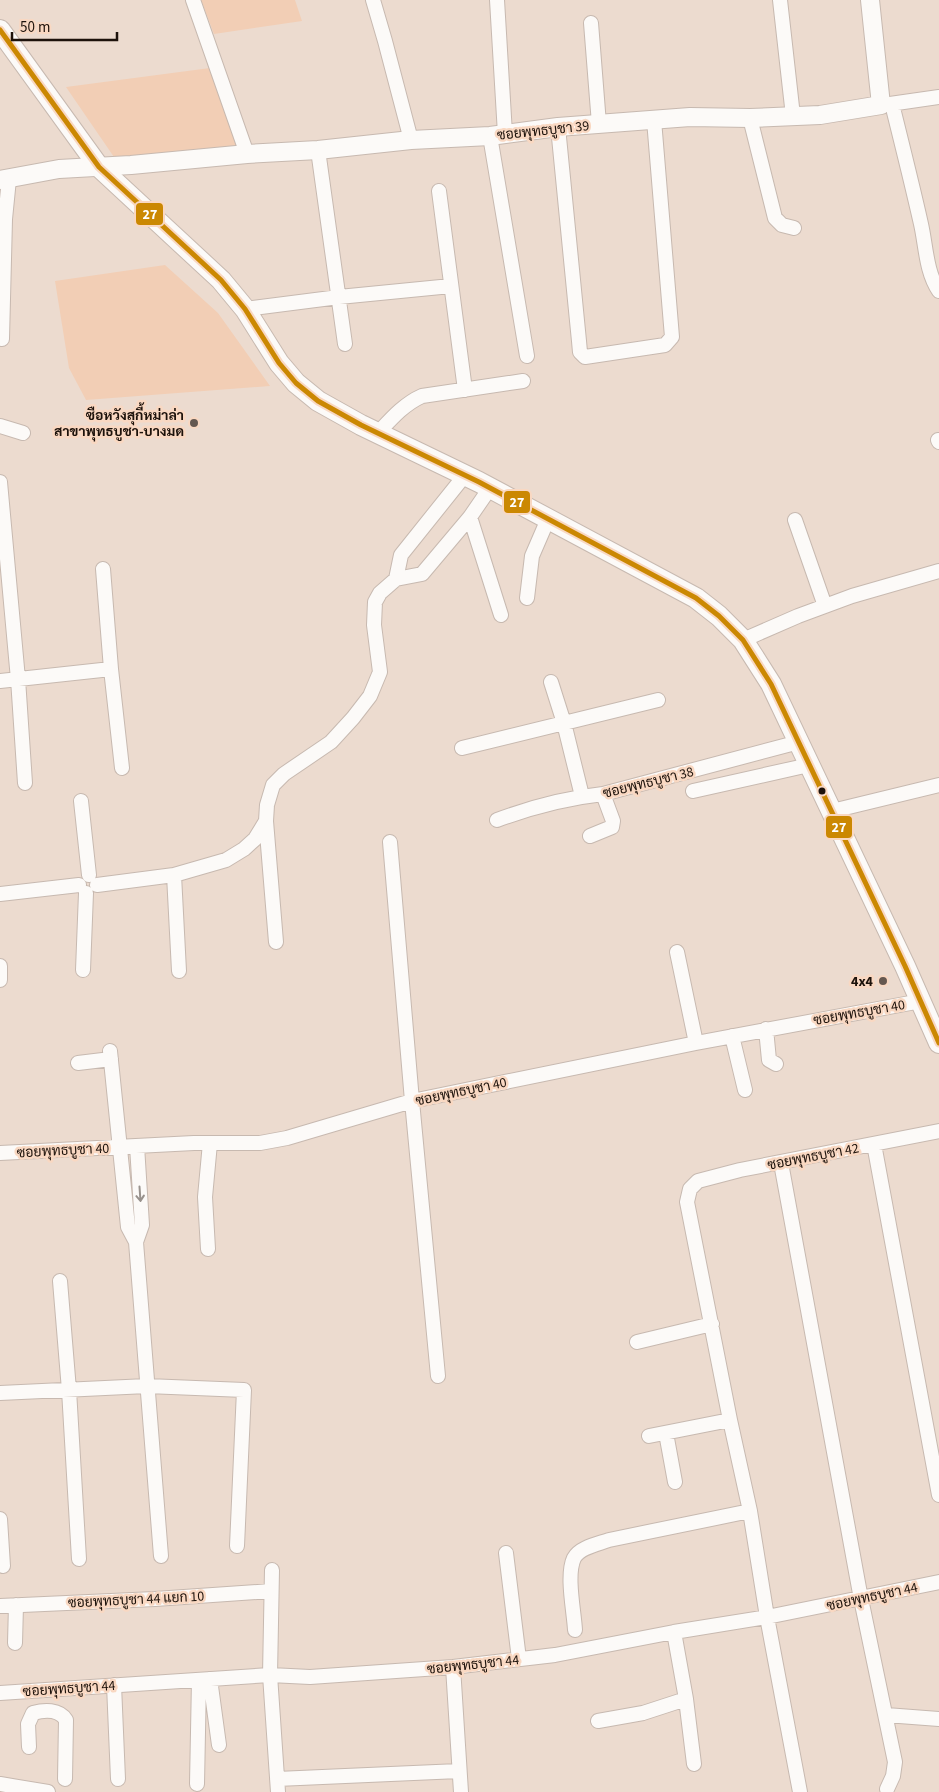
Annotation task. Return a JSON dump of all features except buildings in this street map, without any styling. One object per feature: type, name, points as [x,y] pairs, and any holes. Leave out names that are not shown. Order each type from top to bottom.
[{"type":"main road","points":[[0,30],[99,167],[221,280],[245,309],[279,363],[296,383],[318,401],[490,488],[696,598],[719,616],[743,640],[768,679],[799,742],[939,1043]]},
{"type":"street","points":[[193,0],[247,154]]},
{"type":"street","points":[[373,0],[411,140]]},
{"type":"street","points":[[497,0],[498,135],[527,356]]},
{"type":"street","points":[[780,0],[793,116]]},
{"type":"street","points":[[870,0],[886,104],[921,226],[926,256],[939,291]]},
{"type":"street","points":[[591,23],[599,124]]},
{"type":"street","points":[[886,104],[939,97]]},
{"type":"street","name":"ซอยพุทธบูชา 39","points":[[4,179],[59,169],[318,150],[411,140],[498,135],[558,127],[690,117],[750,118],[833,114],[886,104]]},
{"type":"street","points":[[750,118],[776,218],[782,224],[794,228]]},
{"type":"street","points":[[558,127],[580,352],[585,358],[665,344],[672,337],[654,120]]},
{"type":"street","points":[[318,150],[345,344]]},
{"type":"street","points":[[2,339],[4,179]]},
{"type":"street","points":[[438,191],[465,390]]},
{"type":"street","points":[[245,309],[451,286]]},
{"type":"street","points":[[378,433],[398,412],[414,399],[422,396],[523,381]]},
{"type":"street","points":[[0,426],[23,432]]},
{"type":"street","points":[[396,579],[401,555],[465,475]]},
{"type":"street","points":[[0,482],[18,679],[25,783]]},
{"type":"street","points":[[276,942],[266,821],[267,805],[272,785],[284,774],[331,742],[354,718],[370,696],[380,672],[374,625],[375,602],[380,593],[396,579],[422,574],[470,517],[490,488]]},
{"type":"street","points":[[470,517],[501,615]]},
{"type":"street","points":[[527,598],[532,556],[548,519]]},
{"type":"street","points":[[795,520],[825,606]]},
{"type":"street","points":[[103,569],[111,669],[122,768]]},
{"type":"street","points":[[743,640],[798,616],[852,596],[939,571]]},
{"type":"street","points":[[0,681],[111,669]]},
{"type":"street","points":[[550,682],[564,723],[582,796]]},
{"type":"street","points":[[462,748],[658,700]]},
{"type":"street","name":"ซอยพุทธบูชา 38","points":[[497,820],[530,808],[582,796],[603,794],[799,742]]},
{"type":"street","points":[[693,791],[809,765]]},
{"type":"street","points":[[832,811],[939,785]]},
{"type":"street","points":[[590,836],[612,827],[613,821],[603,794]]},
{"type":"street","points":[[81,801],[88,884],[84,970]]},
{"type":"street","points":[[0,894],[174,875],[226,860],[244,849],[255,839],[266,821]]},
{"type":"street","points":[[390,842],[438,1376]]},
{"type":"street","points":[[174,875],[179,971]]},
{"type":"street","points":[[676,952],[696,1042]]},
{"type":"street","points":[[0,966],[0,980]]},
{"type":"street","name":"ซอยพุทธบูชา 40","points":[[0,1153],[210,1142],[260,1143],[287,1138],[412,1101],[696,1042],[921,1001]]},
{"type":"street","points":[[766,1029],[769,1060],[776,1064]]},
{"type":"street","points":[[732,1036],[745,1090]]},
{"type":"street","points":[[78,1063],[111,1055],[128,1227],[136,1242],[161,1556]]},
{"type":"street","name":"ซอยพุทธบูชา 42","points":[[712,1324],[688,1202],[690,1189],[698,1181],[740,1170],[939,1131]]},
{"type":"street","points":[[208,1249],[205,1197],[210,1142]]},
{"type":"street","points":[[874,1144],[939,1495]]},
{"type":"street","points":[[136,1242],[142,1225],[137,1146]]},
{"type":"street","points":[[781,1163],[861,1599],[895,1762],[893,1776],[888,1789]]},
{"type":"street","points":[[60,1281],[69,1390],[79,1559]]},
{"type":"street","points":[[637,1342],[712,1324],[750,1511],[767,1618],[800,1792]]},
{"type":"street","points":[[0,1393],[147,1386],[244,1390],[237,1546]]},
{"type":"street","points":[[648,1436],[730,1420]]},
{"type":"street","points":[[666,1433],[675,1482]]},
{"type":"street","points":[[575,1630],[571,1576],[574,1558],[588,1547],[609,1540],[750,1511]]},
{"type":"street","points":[[0,1519],[2,1566]]},
{"type":"street","points":[[506,1554],[519,1659]]},
{"type":"street","points":[[272,1570],[270,1675],[278,1785],[459,1771]]},
{"type":"street","name":"ซอยพุทธบูชา 44","points":[[0,1693],[270,1675],[310,1677],[453,1667],[555,1655],[674,1632],[767,1618],[939,1582]]},
{"type":"street","name":"ซอยพุทธบูชา 44 แยก 10","points":[[0,1606],[155,1599],[271,1591]]},
{"type":"street","points":[[16,1605],[16,1643]]},
{"type":"street","points":[[674,1632],[686,1699],[694,1764]]},
{"type":"street","points":[[453,1667],[461,1792]]},
{"type":"street","points":[[205,1679],[219,1746]]},
{"type":"street","points":[[197,1784],[205,1679]]},
{"type":"street","points":[[114,1685],[118,1779]]},
{"type":"street","points":[[46,1690],[46,1712]]},
{"type":"street","points":[[598,1721],[644,1713],[686,1699]]},
{"type":"street","points":[[29,1747],[28,1724],[33,1713],[60,1713],[66,1720],[65,1778]]},
{"type":"street","points":[[886,1715],[939,1719]]},
{"type":"street","points":[[5,1787],[48,1792]]},
{"type":"shaded area","points":[[201,0],[295,0],[302,21],[214,34]]},
{"type":"shaded area","points":[[210,68],[240,150],[114,157],[66,87]]},
{"type":"shaded area","points":[[165,265],[218,313],[270,386],[86,400],[69,368],[55,281]]},
{"type":"transit line","name":"27","points":[[0,30],[99,167],[221,280],[245,309],[279,363],[296,383],[318,401],[361,425],[479,482],[696,598],[719,616],[743,640],[771,684],[905,966],[939,1043]]},
{"type":"place","name":"ซือหวังสุกี้หม่าล่า สาขาพุทธบูชา-บางมด","points":[[194,423]]},
{"type":"place","name":"4x4","points":[[883,981]]}]
